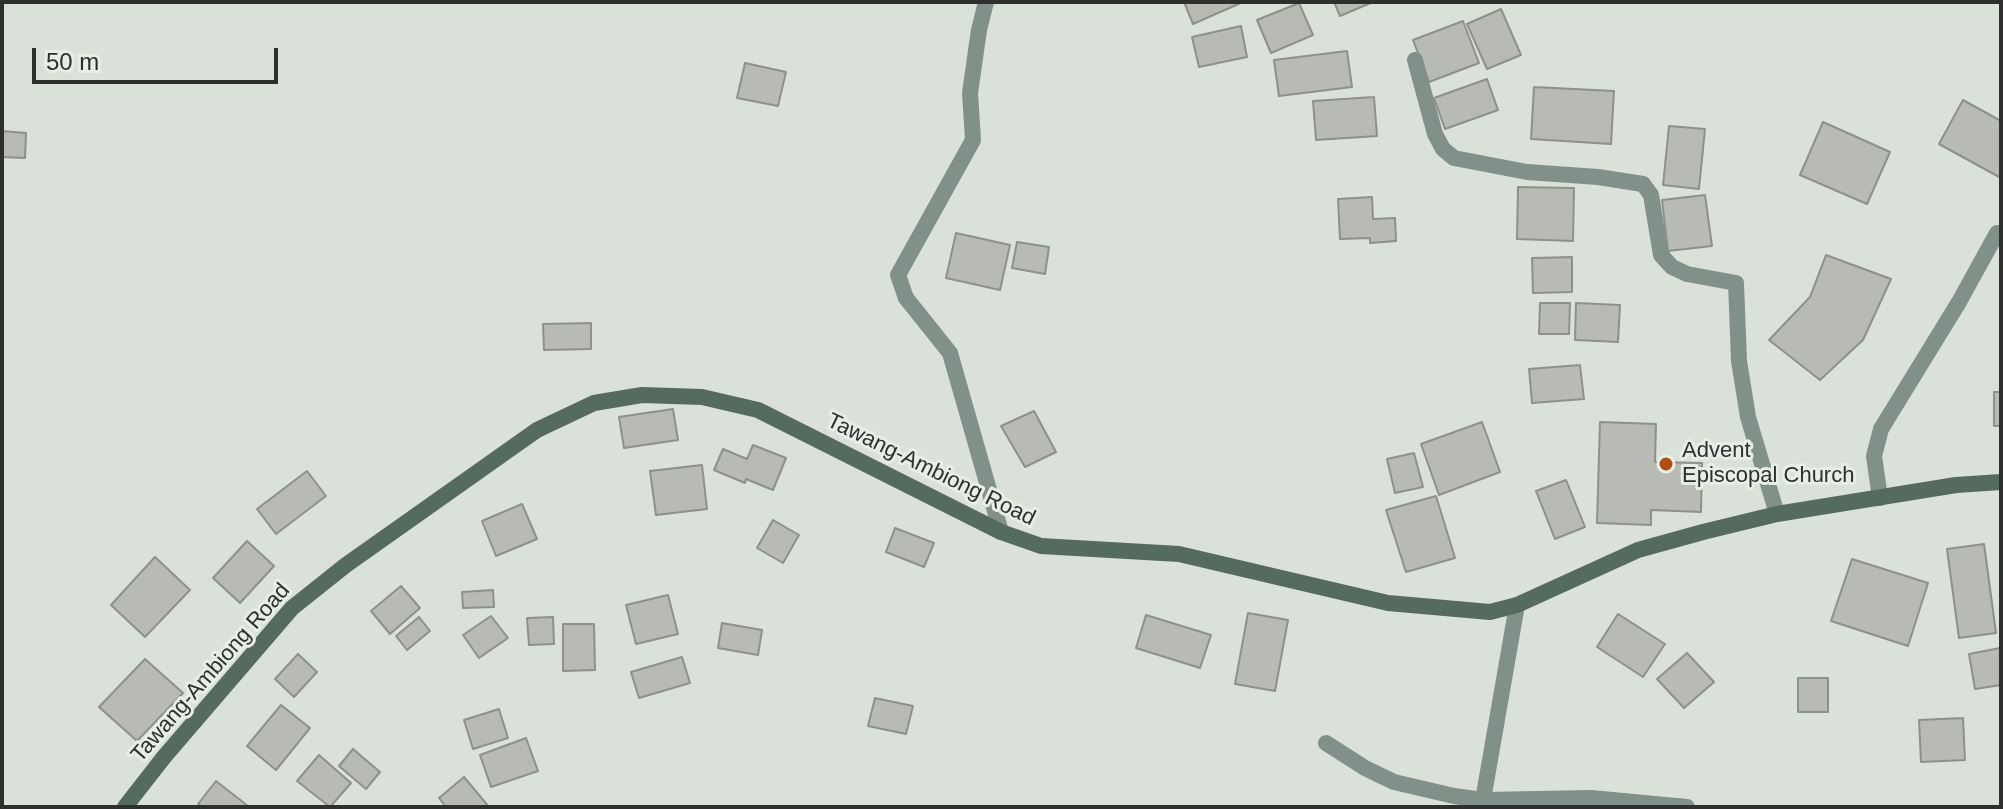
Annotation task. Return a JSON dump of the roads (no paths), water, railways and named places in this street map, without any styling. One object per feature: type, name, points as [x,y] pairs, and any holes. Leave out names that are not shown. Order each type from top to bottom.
[{"type":"main road","name":"Tawang-Ambiong Road","points":[[125,807],[292,608],[346,565],[537,430],[594,403],[642,395],[702,397],[758,410],[1001,532],[1041,546],[1179,554],[1388,603],[1490,612],[1517,605],[1638,550],[1777,514],[1956,485],[2001,482]]},
{"type":"street","points":[[986,2],[970,93],[973,140],[898,275],[906,298],[950,353],[1001,532]]},
{"type":"street","points":[[1415,60],[1435,134],[1443,149],[1454,158],[1527,172],[1643,184],[1651,195],[1661,255],[1672,267],[1687,274],[1736,283],[1739,361],[1748,417],[1777,514]]},
{"type":"street","points":[[1880,498],[1874,456],[1881,429],[1959,302],[1997,233]]},
{"type":"street","points":[[1483,800],[1517,605]]},
{"type":"street","points":[[1326,743],[1394,782],[1454,796],[1483,800],[1591,798],[1687,807]]},
{"type":"place","name":"Advent Episcopal Church","points":[[1666,464]]}]
